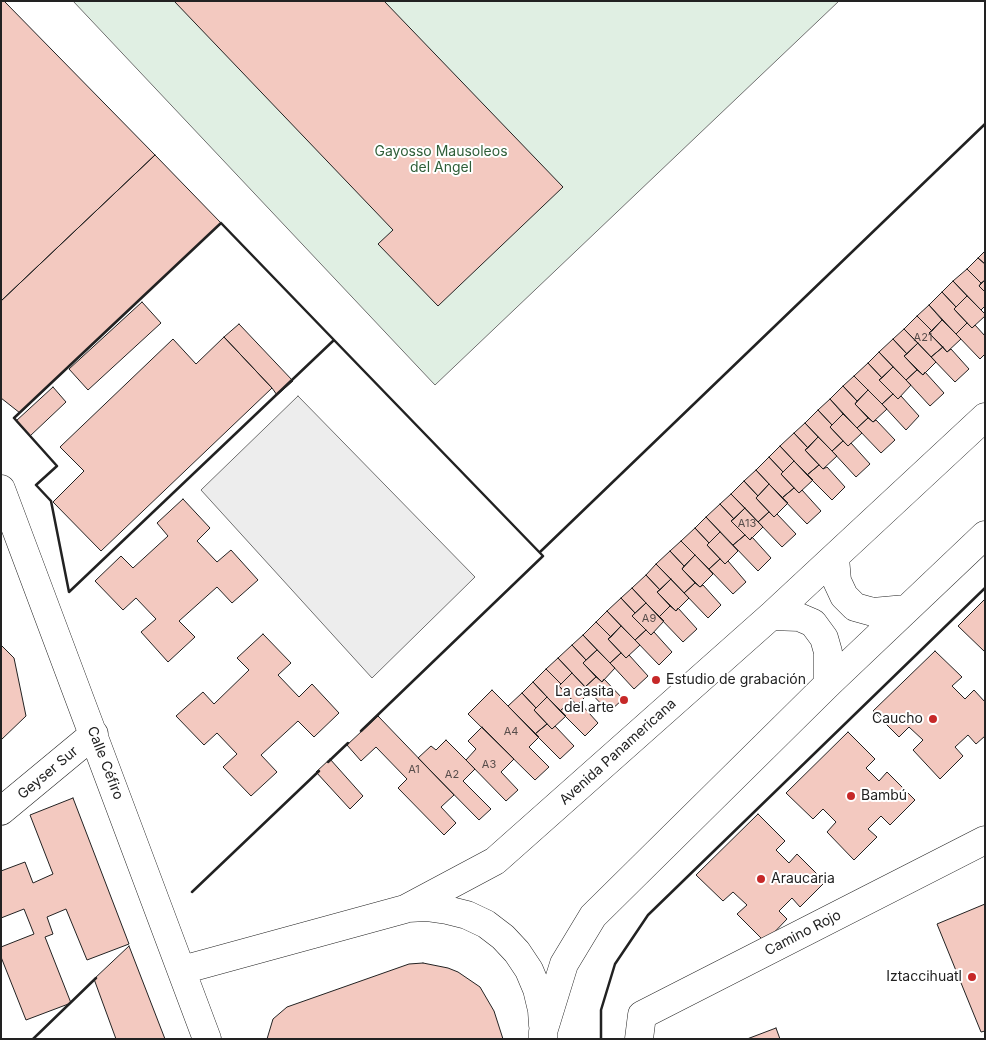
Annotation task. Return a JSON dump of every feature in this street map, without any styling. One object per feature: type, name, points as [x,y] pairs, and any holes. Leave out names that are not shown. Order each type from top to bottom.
[{"type":"street","name":"Avenida Panamericana","points":[[182,970],[405,908],[496,861],[835,558],[985,417]]},
{"type":"street","name":"Calle Céfiro","points":[[1,488],[207,1039]]},
{"type":"street","points":[[543,1035],[564,964],[592,916],[828,684],[985,535]]},
{"type":"street","points":[[835,558],[837,581],[844,596],[855,607],[873,612],[906,610]]},
{"type":"street","points":[[771,616],[799,617],[813,623],[824,638],[828,652],[828,684]]},
{"type":"street","name":"Geyser Sur","points":[[1,811],[94,734]]},
{"type":"street","name":"Camino Rojo","points":[[639,1039],[642,1015],[985,840]]},
{"type":"street","points":[[405,908],[426,907],[460,913],[486,924],[503,937],[517,952],[529,970],[542,1010],[543,1035]]},
{"type":"green space","name":"Gayosso Mausoleos del Angel","points":[[73,1],[839,1],[435,385]]},
{"type":"shaded area","points":[[298,396],[475,577],[372,678],[201,490]]},
{"type":"building","points":[[1,1],[4,1],[155,155],[1,301]]},
{"type":"building","points":[[174,1],[384,1],[563,187],[438,306],[378,244],[393,230]]},
{"type":"building","points":[[155,155],[221,223],[20,413],[1,398],[1,301]]},
{"type":"building","points":[[985,251],[985,264],[978,258]]},
{"type":"building","points":[[978,258],[985,264],[985,280],[981,283],[967,269]]},
{"type":"building","points":[[967,269],[981,283],[979,286],[985,292],[985,306],[981,310],[953,281]]},
{"type":"building","points":[[985,280],[985,292],[979,286]]},
{"type":"building","points":[[953,281],[967,296],[956,307],[942,292]]},
{"type":"building","points":[[942,292],[967,323],[956,334],[929,305]]},
{"type":"building","points":[[967,296],[985,314],[972,328],[954,309]]},
{"type":"building","points":[[142,302],[161,323],[88,390],[69,369]]},
{"type":"building","points":[[929,305],[942,320],[932,331],[917,316]]},
{"type":"building","points":[[917,316],[932,331],[929,333],[943,347],[931,357],[904,329]]},
{"type":"building","points":[[942,320],[961,339],[947,352],[929,333]]},
{"type":"building","points":[[967,323],[972,328],[975,325],[985,336],[985,354],[980,359],[956,334]]},
{"type":"building","points":[[239,324],[293,381],[277,395],[224,337]]},
{"type":"building","points":[[904,329],[918,343],[907,354],[893,339]]},
{"type":"building","points":[[224,337],[272,388],[101,551],[53,502],[84,471],[60,447],[173,339],[196,364]]},
{"type":"building","points":[[893,339],[907,354],[904,356],[917,370],[906,380],[879,352]]},
{"type":"building","points":[[918,343],[936,362],[923,375],[904,356]]},
{"type":"building","points":[[943,347],[947,352],[951,349],[969,369],[955,382],[931,357]]},
{"type":"building","points":[[879,352],[893,367],[882,378],[868,363]]},
{"type":"building","points":[[868,363],[882,378],[879,380],[893,394],[882,404],[854,376]]},
{"type":"building","points":[[893,367],[911,385],[898,399],[879,380]]},
{"type":"building","points":[[917,370],[923,375],[925,372],[944,393],[930,406],[906,380]]},
{"type":"building","points":[[854,376],[868,390],[857,401],[843,386]]},
{"type":"building","points":[[843,386],[857,401],[855,404],[868,418],[857,428],[830,399]]},
{"type":"building","points":[[53,387],[66,402],[30,436],[16,421]]},
{"type":"building","points":[[868,390],[887,409],[873,422],[855,404]]},
{"type":"building","points":[[893,394],[898,399],[901,396],[919,416],[906,430],[882,404]]},
{"type":"building","points":[[830,399],[843,414],[832,425],[818,410]]},
{"type":"building","points":[[818,410],[843,441],[832,451],[805,423]]},
{"type":"building","points":[[843,414],[862,433],[848,446],[830,427]]},
{"type":"building","points":[[868,418],[873,422],[876,420],[895,440],[881,453],[857,428]]},
{"type":"building","points":[[805,423],[818,437],[808,448],[794,433]]},
{"type":"building","points":[[794,433],[808,448],[805,450],[819,465],[807,475],[780,446]]},
{"type":"building","points":[[818,437],[837,456],[823,469],[805,450]]},
{"type":"building","points":[[843,441],[848,446],[851,443],[870,464],[856,477],[832,451]]},
{"type":"building","points":[[780,446],[794,461],[783,472],[769,457]]},
{"type":"building","points":[[769,457],[794,488],[782,498],[756,470]]},
{"type":"building","points":[[794,461],[813,480],[799,493],[781,474]]},
{"type":"building","points":[[819,465],[823,469],[827,467],[845,487],[832,500],[807,475]]},
{"type":"building","points":[[756,470],[769,484],[758,496],[744,481]]},
{"type":"building","points":[[744,481],[769,512],[758,522],[731,494]]},
{"type":"building","points":[[769,484],[788,503],[774,517],[756,498]]},
{"type":"building","points":[[794,488],[799,493],[802,490],[821,511],[807,524],[782,498]]},
{"type":"building","points":[[731,494],[745,508],[734,519],[720,504]]},
{"type":"building","points":[[183,499],[210,528],[197,541],[217,562],[231,550],[258,580],[232,603],[217,587],[179,621],[195,637],[168,662],[141,632],[156,619],[136,598],[123,610],[95,581],[121,556],[133,568],[168,536],[157,523]]},
{"type":"building","points":[[720,504],[734,519],[731,521],[745,535],[733,545],[706,517]]},
{"type":"building","points":[[745,508],[763,527],[750,540],[731,521]]},
{"type":"building","points":[[769,512],[774,517],[777,514],[796,534],[782,547],[758,522]]},
{"type":"building","points":[[706,517],[720,532],[709,543],[695,528]]},
{"type":"building","points":[[695,528],[720,559],[709,569],[681,541]]},
{"type":"building","points":[[720,532],[738,551],[725,564],[707,545]]},
{"type":"building","points":[[745,535],[750,540],[752,537],[771,558],[758,571],[733,545]]},
{"type":"building","points":[[681,541],[695,555],[684,566],[670,551]]},
{"type":"building","points":[[670,551],[684,566],[682,569],[695,583],[684,593],[656,564]]},
{"type":"building","points":[[695,555],[713,574],[700,587],[682,569]]},
{"type":"building","points":[[720,559],[725,564],[728,561],[746,582],[733,594],[709,569]]},
{"type":"building","points":[[656,564],[671,579],[660,590],[646,575]]},
{"type":"building","points":[[646,575],[660,590],[657,592],[670,606],[659,617],[632,588]]},
{"type":"building","points":[[671,579],[689,598],[676,611],[657,592]]},
{"type":"building","points":[[695,583],[700,587],[703,585],[721,605],[708,618],[684,593]]},
{"type":"building","points":[[632,588],[646,603],[635,613],[621,598]]},
{"type":"building","points":[[621,598],[635,613],[632,616],[646,630],[635,640],[607,611]]},
{"type":"building","points":[[985,599],[985,652],[958,626]]},
{"type":"building","points":[[646,603],[664,621],[651,635],[632,616]]},
{"type":"building","points":[[670,606],[676,611],[678,608],[697,629],[683,642],[659,617]]},
{"type":"building","points":[[607,611],[621,626],[611,637],[596,622]]},
{"type":"building","points":[[596,622],[611,637],[608,639],[621,653],[610,663],[583,635]]},
{"type":"building","points":[[621,626],[640,645],[626,658],[608,639]]},
{"type":"building","points":[[646,630],[651,635],[654,632],[672,652],[659,665],[635,640]]},
{"type":"building","points":[[263,634],[291,663],[278,675],[299,697],[312,684],[339,713],[314,737],[298,721],[261,755],[277,772],[251,796],[223,767],[237,754],[217,733],[204,745],[176,716],[203,692],[214,704],[249,670],[237,658]]},
{"type":"building","points":[[583,635],[597,650],[586,660],[572,645]]},
{"type":"building","points":[[1,645],[14,658],[26,716],[1,740]]},
{"type":"building","points":[[572,645],[586,660],[583,663],[596,677],[585,687],[558,658]]},
{"type":"building","points":[[597,650],[615,668],[602,682],[583,663]]},
{"type":"building","name":"Caucho","points":[[935,651],[962,677],[952,686],[965,699],[974,690],[985,702],[985,736],[976,744],[968,735],[955,747],[963,756],[940,779],[913,750],[923,740],[909,727],[899,737],[873,711]]},
{"type":"building","points":[[621,653],[626,658],[629,655],[648,676],[634,689],[610,663]]},
{"type":"building","points":[[558,658],[572,673],[561,684],[546,669]]},
{"type":"building","points":[[546,669],[561,684],[559,686],[572,700],[560,711],[533,682]]},
{"type":"building","points":[[572,673],[590,692],[577,705],[559,686]]},
{"type":"building","points":[[596,677],[602,682],[604,679],[623,699],[609,712],[585,687]]},
{"type":"building","points":[[533,682],[547,697],[536,708],[522,693]]},
{"type":"building","points":[[492,690],[539,737],[529,747],[549,767],[535,780],[468,714]]},
{"type":"building","points":[[522,693],[547,724],[535,734],[508,706]]},
{"type":"building","points":[[547,697],[566,716],[552,729],[534,710]]},
{"type":"building","points":[[572,700],[577,705],[580,703],[598,723],[585,736],[560,711]]},
{"type":"building","points":[[378,716],[454,795],[441,807],[456,823],[444,835],[398,788],[407,779],[376,747],[361,761],[347,745]]},
{"type":"building","points":[[547,724],[552,729],[555,726],[574,746],[560,759],[535,734]]},
{"type":"building","points":[[482,727],[514,759],[501,772],[518,790],[506,801],[466,760],[476,749],[468,741]]},
{"type":"building","name":"Bambú","points":[[848,732],[875,759],[866,768],[879,781],[887,772],[915,800],[890,825],[881,816],[868,829],[877,837],[854,860],[827,832],[836,822],[823,809],[813,819],[786,793]]},
{"type":"building","points":[[446,740],[475,769],[463,781],[491,809],[479,820],[418,758],[431,746],[436,750]]},
{"type":"building","points":[[330,759],[363,796],[350,809],[316,772]]},
{"type":"building","points":[[73,798],[129,944],[87,960],[66,909],[47,917],[53,934],[45,937],[71,1003],[26,1020],[1,957],[1,947],[34,934],[24,909],[1,918],[1,871],[25,862],[33,883],[53,874],[30,815]]},
{"type":"building","name":"Araucaria","points":[[758,814],[785,841],[776,850],[789,863],[797,854],[825,882],[800,907],[792,898],[779,911],[787,919],[765,942],[737,914],[747,905],[733,892],[723,901],[696,875]]},
{"type":"building","name":"Iztaccihuatl","points":[[985,904],[985,1031],[981,1032],[937,924]]},
{"type":"building","points":[[129,946],[165,1039],[116,1039],[94,979]]},
{"type":"building","points":[[423,963],[458,972],[480,987],[494,1011],[503,1039],[267,1039],[273,1019],[287,1007],[409,964]]},
{"type":"building","points":[[776,1028],[780,1039],[747,1039]]},
{"type":"wall","points":[[540,552],[985,124]]},
{"type":"wall","points":[[221,223],[334,340],[69,592],[51,501],[36,485],[57,466],[14,418],[221,223]]},
{"type":"wall","points":[[334,340],[543,556],[361,731]]},
{"type":"wall","points":[[601,1039],[601,1010],[615,964],[648,915],[985,588]]},
{"type":"wall","points":[[328,762],[348,743]]},
{"type":"wall","points":[[192,892],[319,771]]},
{"type":"wall","points":[[33,1039],[96,978]]},
{"type":"place","name":"Estudio de grabación","points":[[656,680]]},
{"type":"place","name":"La casita del arte","points":[[624,700]]},
{"type":"place","name":"Caucho","points":[[933,719]]},
{"type":"place","name":"Bambú","points":[[851,796]]},
{"type":"place","name":"Araucaria","points":[[761,879]]},
{"type":"place","name":"Iztaccihuatl","points":[[972,977]]}]
